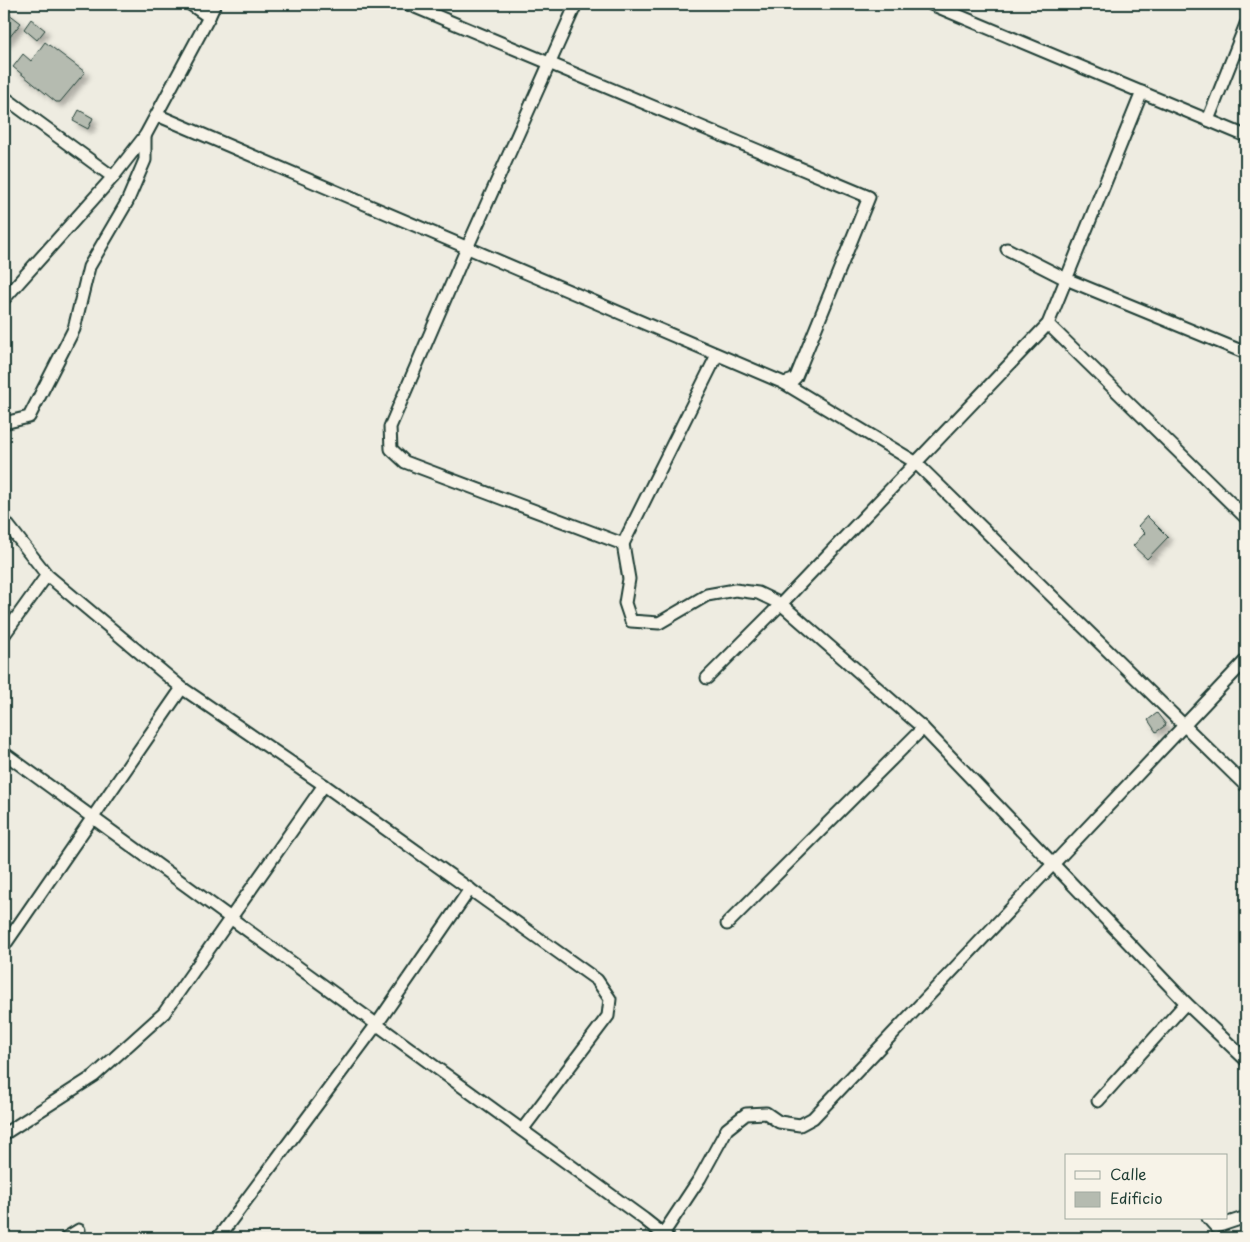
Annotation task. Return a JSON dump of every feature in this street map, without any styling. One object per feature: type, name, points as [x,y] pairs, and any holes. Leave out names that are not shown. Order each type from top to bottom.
[{"type":"street","points":[[190,4],[209,17]]},
{"type":"street","points":[[4,299],[113,177],[146,136],[215,4]]},
{"type":"street","points":[[408,4],[869,197],[796,376],[793,380],[784,383]]},
{"type":"street","points":[[576,4],[467,248],[390,427],[391,449],[405,462],[623,544]]},
{"type":"street","points":[[931,4],[1246,136]]},
{"type":"street","points":[[1208,120],[1246,24]]},
{"type":"street","points":[[706,678],[781,604],[1048,324],[1142,92]]},
{"type":"street","points":[[4,98],[113,177]]},
{"type":"street","points":[[157,115],[784,383],[915,462],[1246,786]]},
{"type":"street","points":[[4,423],[29,417],[74,330],[88,267],[126,202],[145,160],[146,136]]},
{"type":"street","points":[[1007,249],[1066,279],[1246,353]]},
{"type":"street","points":[[1048,324],[1246,518]]},
{"type":"street","points":[[717,355],[623,544],[629,579],[625,603],[632,621],[658,623],[707,595],[735,590],[758,593],[781,604],[923,728],[1186,1003],[1246,1060]]},
{"type":"street","points":[[4,520],[47,575],[182,688],[324,786],[597,980],[610,999],[608,1016],[522,1130]]},
{"type":"street","points":[[4,635],[47,575]]},
{"type":"street","points":[[4,753],[666,1236],[726,1129],[746,1114],[766,1113],[779,1122],[800,1125],[812,1118],[1246,660]]},
{"type":"street","points":[[4,946],[182,688]]},
{"type":"street","points":[[727,924],[923,728]]},
{"type":"street","points":[[4,1134],[94,1076],[164,1013],[324,786]]},
{"type":"street","points":[[218,1238],[377,1024],[470,889]]},
{"type":"street","points":[[1098,1101],[1186,1003]]},
{"type":"street","points":[[1210,1220],[1216,1227],[1246,1217]]},
{"type":"street","points":[[66,1238],[79,1230]]},
{"type":"building","points":[[4,10],[21,23],[4,44]]},
{"type":"building","points":[[31,19],[45,30],[37,40],[24,29]]},
{"type":"building","points":[[45,42],[85,72],[60,102],[56,102],[13,67],[23,54],[31,61]]},
{"type":"building","points":[[79,110],[93,118],[88,129],[73,121]]},
{"type":"building","points":[[1147,516],[1168,537],[1147,559],[1133,546],[1145,533],[1138,526]]},
{"type":"building","points":[[1157,713],[1166,725],[1156,732],[1148,720]]}]
